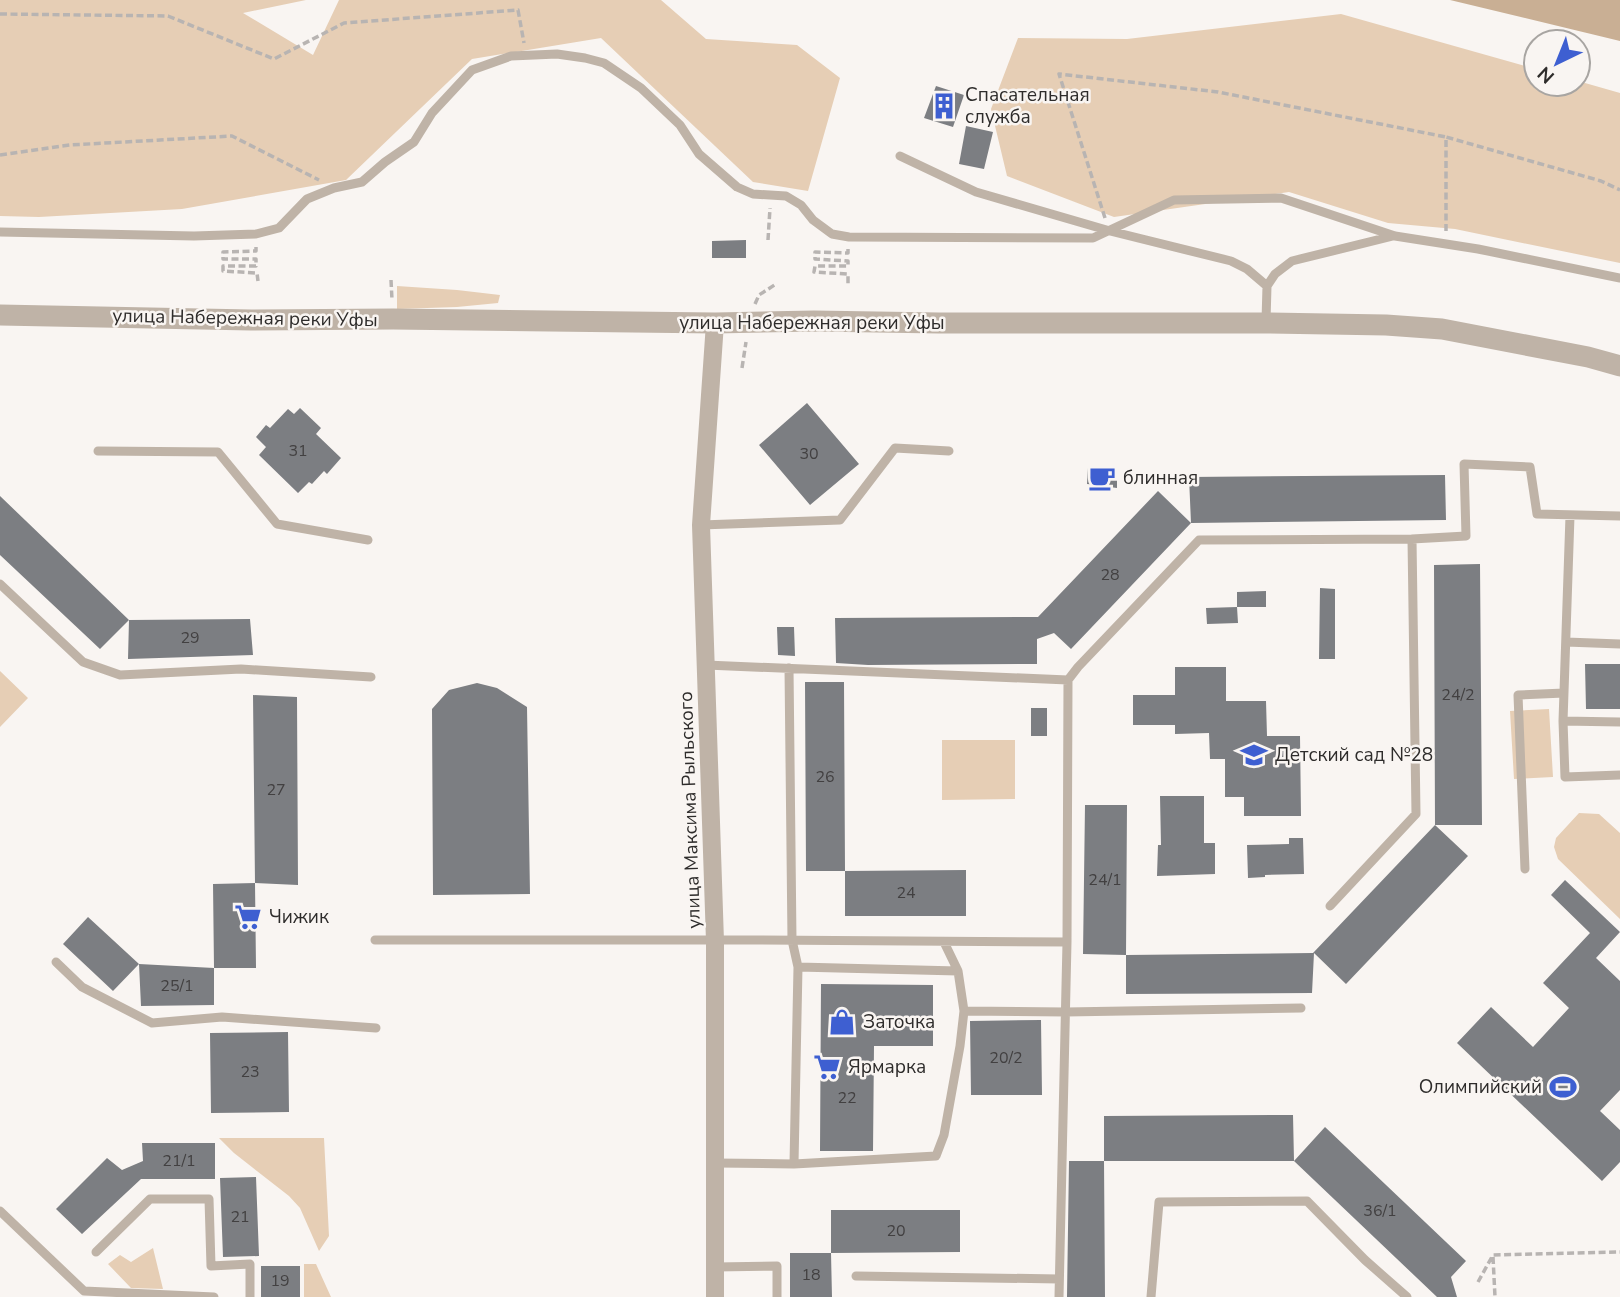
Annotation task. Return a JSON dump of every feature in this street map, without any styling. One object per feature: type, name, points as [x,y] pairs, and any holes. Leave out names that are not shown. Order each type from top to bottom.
[{"type":"street","name":"улица Набережная реки Уфы","points":[[0,315],[251,320],[1387,325],[1442,329],[1588,357],[1620,366]]},
{"type":"street","name":"улица Максима Рыльского","points":[[715,323],[701,525],[715,941],[715,1297]]},
{"type":"lane","points":[[0,232],[156,236],[256,234],[279,228],[307,199],[334,188],[362,182],[414,142],[432,113],[472,70],[511,56],[557,54],[604,63],[640,88],[680,125],[699,154],[737,187],[753,194],[786,195],[832,234],[849,237],[1093,238],[1174,200],[1281,198],[1395,236],[1478,249],[1620,278]]},
{"type":"lane","points":[[900,156],[976,192],[1110,231],[1231,261],[1267,286]]},
{"type":"lane","points":[[1266,323],[1267,286],[1275,274],[1292,261],[1395,236]]},
{"type":"lane","points":[[701,525],[840,520],[895,448],[949,451]]},
{"type":"lane","points":[[99,451],[218,452],[277,524],[368,540]]},
{"type":"lane","points":[[1059,1297],[1066,1012],[1068,680],[1199,540],[1412,539],[1466,536],[1464,464],[1531,467],[1536,514],[1620,516]]},
{"type":"lane","points":[[1570,516],[1563,721],[1565,777],[1620,775]]},
{"type":"lane","points":[[1330,906],[1416,814],[1412,539]]},
{"type":"lane","points":[[0,584],[83,662],[120,675],[242,669],[371,677]]},
{"type":"lane","points":[[1566,642],[1620,644]]},
{"type":"lane","points":[[706,665],[1068,680]]},
{"type":"lane","points":[[789,668],[792,940],[798,967],[794,1164]]},
{"type":"lane","points":[[1525,869],[1518,695],[1564,693]]},
{"type":"lane","points":[[1563,721],[1620,722]]},
{"type":"lane","points":[[374,940],[1067,942]]},
{"type":"lane","points":[[715,1163],[794,1164],[936,1156],[946,1122],[964,1012],[958,971],[944,942]]},
{"type":"lane","points":[[56,962],[82,987],[152,1023],[222,1017],[376,1028]]},
{"type":"lane","points":[[798,967],[958,971]]},
{"type":"lane","points":[[964,1012],[1301,1008]]},
{"type":"lane","points":[[96,1252],[150,1199],[209,1199],[211,1266],[250,1264],[250,1297]]},
{"type":"lane","points":[[1151,1297],[1159,1202],[1280,1201],[1307,1201],[1365,1260],[1407,1297]]},
{"type":"lane","points":[[0,1211],[84,1291],[214,1297]]},
{"type":"lane","points":[[715,1267],[777,1266],[777,1297]]},
{"type":"lane","points":[[856,1276],[1059,1279]]},
{"type":"path","points":[[0,14],[168,16],[274,59],[344,23],[518,10],[527,55]]},
{"type":"path","points":[[1110,231],[1059,74],[1218,92],[1447,137],[1601,181],[1620,190]]},
{"type":"path","points":[[0,155],[70,145],[232,136],[334,188]]},
{"type":"path","points":[[1446,244],[1447,137]]},
{"type":"path","points":[[768,240],[771,202]]},
{"type":"path","points":[[256,240],[256,251],[223,252],[223,259],[256,259],[256,266],[223,266],[223,271],[257,273],[258,281]]},
{"type":"path","points":[[848,243],[848,253],[815,253],[815,259],[848,261],[848,266],[815,266],[814,272],[848,274],[848,285]]},
{"type":"path","points":[[1493,1255],[1620,1252]]},
{"type":"path","points":[[1478,1282],[1493,1255]]},
{"type":"path","points":[[1493,1255],[1495,1297]]},
{"type":"shaded area","points":[[0,0],[306,0],[243,13],[313,55],[339,0],[661,0],[706,39],[797,45],[840,78],[808,191],[753,182],[601,38],[472,59],[346,180],[182,209],[39,217],[0,216]]},
{"type":"shaded area","points":[[1450,0],[1620,0],[1620,41],[1592,34],[1592,28],[1566,28]]},
{"type":"shaded area","points":[[1341,14],[1522,65],[1522,98],[1592,98],[1592,85],[1620,93],[1620,263],[1455,229],[1388,223],[1289,192],[1114,217],[1007,176],[991,109],[1018,38],[1127,39]]},
{"type":"shaded area","points":[[397,286],[500,295],[498,303],[397,309]]},
{"type":"shaded area","points":[[0,671],[28,698],[0,727]]},
{"type":"shaded area","points":[[1549,709],[1553,777],[1514,779],[1510,711]]},
{"type":"shaded area","points":[[942,740],[1015,740],[1015,799],[942,800]]},
{"type":"shaded area","points":[[1579,813],[1599,814],[1620,833],[1620,919],[1558,859],[1554,847],[1556,838]]},
{"type":"shaded area","points":[[219,1138],[324,1138],[329,1236],[319,1251],[300,1208]]},
{"type":"shaded area","points":[[153,1248],[163,1289],[131,1288],[108,1264],[120,1255],[131,1262]]},
{"type":"shaded area","points":[[304,1264],[316,1264],[331,1297],[304,1297]]},
{"type":"building","name":"Спасательная служба","points":[[936,86],[964,95],[953,127],[924,118]]},
{"type":"building","name":"Спасательная служба","points":[[966,126],[993,132],[984,169],[959,164]]},
{"type":"building","points":[[746,240],[746,258],[712,258],[712,241]]},
{"type":"building","points":[[807,403],[859,464],[810,505],[759,445]]},
{"type":"building","points":[[300,408],[321,428],[316,434],[341,458],[327,474],[324,471],[312,484],[309,482],[298,493],[259,455],[266,447],[256,437],[266,425],[270,428],[288,409],[294,414]]},
{"type":"building","name":"блинная","points":[[1088,468],[1117,472],[1117,488],[1087,484]]},
{"type":"building","points":[[1445,475],[1446,520],[1191,523],[1189,477]]},
{"type":"building","points":[[1158,491],[1191,523],[1071,649],[1054,633],[1037,639],[1037,664],[836,663],[835,618],[1038,617]]},
{"type":"building","points":[[0,496],[129,620],[100,649],[0,555]]},
{"type":"building","points":[[1480,564],[1482,825],[1435,825],[1434,565]]},
{"type":"building","points":[[1320,588],[1335,589],[1335,659],[1319,659]]},
{"type":"building","points":[[1266,591],[1266,607],[1237,607],[1237,592]]},
{"type":"building","points":[[1237,607],[1238,623],[1207,624],[1206,608]]},
{"type":"building","points":[[250,619],[253,655],[128,659],[129,620]]},
{"type":"building","points":[[777,627],[794,627],[795,656],[778,655]]},
{"type":"building","points":[[1585,664],[1620,664],[1620,709],[1586,709]]},
{"type":"building","points":[[1175,667],[1226,667],[1226,701],[1266,701],[1267,736],[1300,736],[1301,816],[1244,816],[1244,797],[1225,797],[1225,759],[1210,759],[1209,733],[1175,734],[1175,725],[1133,725],[1133,695],[1175,695]]},
{"type":"building","points":[[805,682],[844,682],[845,871],[806,871]]},
{"type":"building","points":[[477,683],[497,688],[527,707],[530,894],[433,895],[432,709],[449,690]]},
{"type":"building","points":[[253,695],[297,697],[298,885],[255,883]]},
{"type":"building","points":[[1031,708],[1047,708],[1047,736],[1031,736]]},
{"type":"building","points":[[1160,796],[1204,796],[1204,843],[1215,843],[1215,874],[1157,876],[1158,845],[1161,845]]},
{"type":"building","points":[[1085,805],[1127,805],[1126,955],[1083,954]]},
{"type":"building","points":[[1435,825],[1468,856],[1346,984],[1314,953],[1312,993],[1126,994],[1126,955],[1313,953]]},
{"type":"building","points":[[1289,838],[1303,838],[1304,874],[1248,878],[1247,845],[1289,844]]},
{"type":"building","points":[[966,870],[966,916],[845,916],[845,871]]},
{"type":"building","points":[[1565,880],[1620,932],[1596,958],[1620,981],[1620,1090],[1600,1111],[1620,1130],[1620,1162],[1602,1181],[1457,1043],[1491,1007],[1533,1047],[1569,1008],[1543,983],[1590,933],[1551,895]]},
{"type":"building","points":[[255,883],[256,968],[214,968],[213,884]]},
{"type":"building","points":[[88,917],[139,964],[113,991],[63,944]]},
{"type":"building","points":[[139,964],[214,968],[214,1005],[141,1006]]},
{"type":"building","points":[[821,984],[933,985],[933,1046],[874,1046],[873,1151],[820,1151]]},
{"type":"building","points":[[1041,1020],[1042,1095],[971,1095],[970,1021]]},
{"type":"building","points":[[288,1032],[289,1112],[211,1113],[210,1033]]},
{"type":"building","points":[[1293,1115],[1294,1161],[1104,1161],[1104,1116]]},
{"type":"building","points":[[1325,1127],[1466,1261],[1451,1277],[1457,1297],[1437,1297],[1294,1161]]},
{"type":"building","points":[[142,1143],[215,1143],[215,1179],[141,1179],[82,1234],[56,1209],[107,1158],[122,1170],[143,1161]]},
{"type":"building","points":[[1069,1161],[1104,1161],[1105,1297],[1067,1297]]},
{"type":"building","points":[[256,1177],[259,1256],[223,1257],[220,1178]]},
{"type":"building","points":[[831,1210],[960,1210],[960,1252],[831,1253]]},
{"type":"building","points":[[790,1253],[831,1253],[832,1297],[790,1297]]},
{"type":"building","points":[[261,1266],[300,1266],[300,1297],[261,1297]]},
{"type":"place","name":"Спасательная служба","points":[[944,106]]},
{"type":"place","name":"блинная","points":[[1102,478]]},
{"type":"place","name":"Детский сад №28","points":[[1254,755]]},
{"type":"place","name":"Чижик","points":[[248,917]]},
{"type":"place","name":"Заточка","points":[[842,1022]]},
{"type":"place","name":"Ярмарка","points":[[827,1067]]},
{"type":"place","name":"Олимпийский","points":[[1563,1087]]}]
